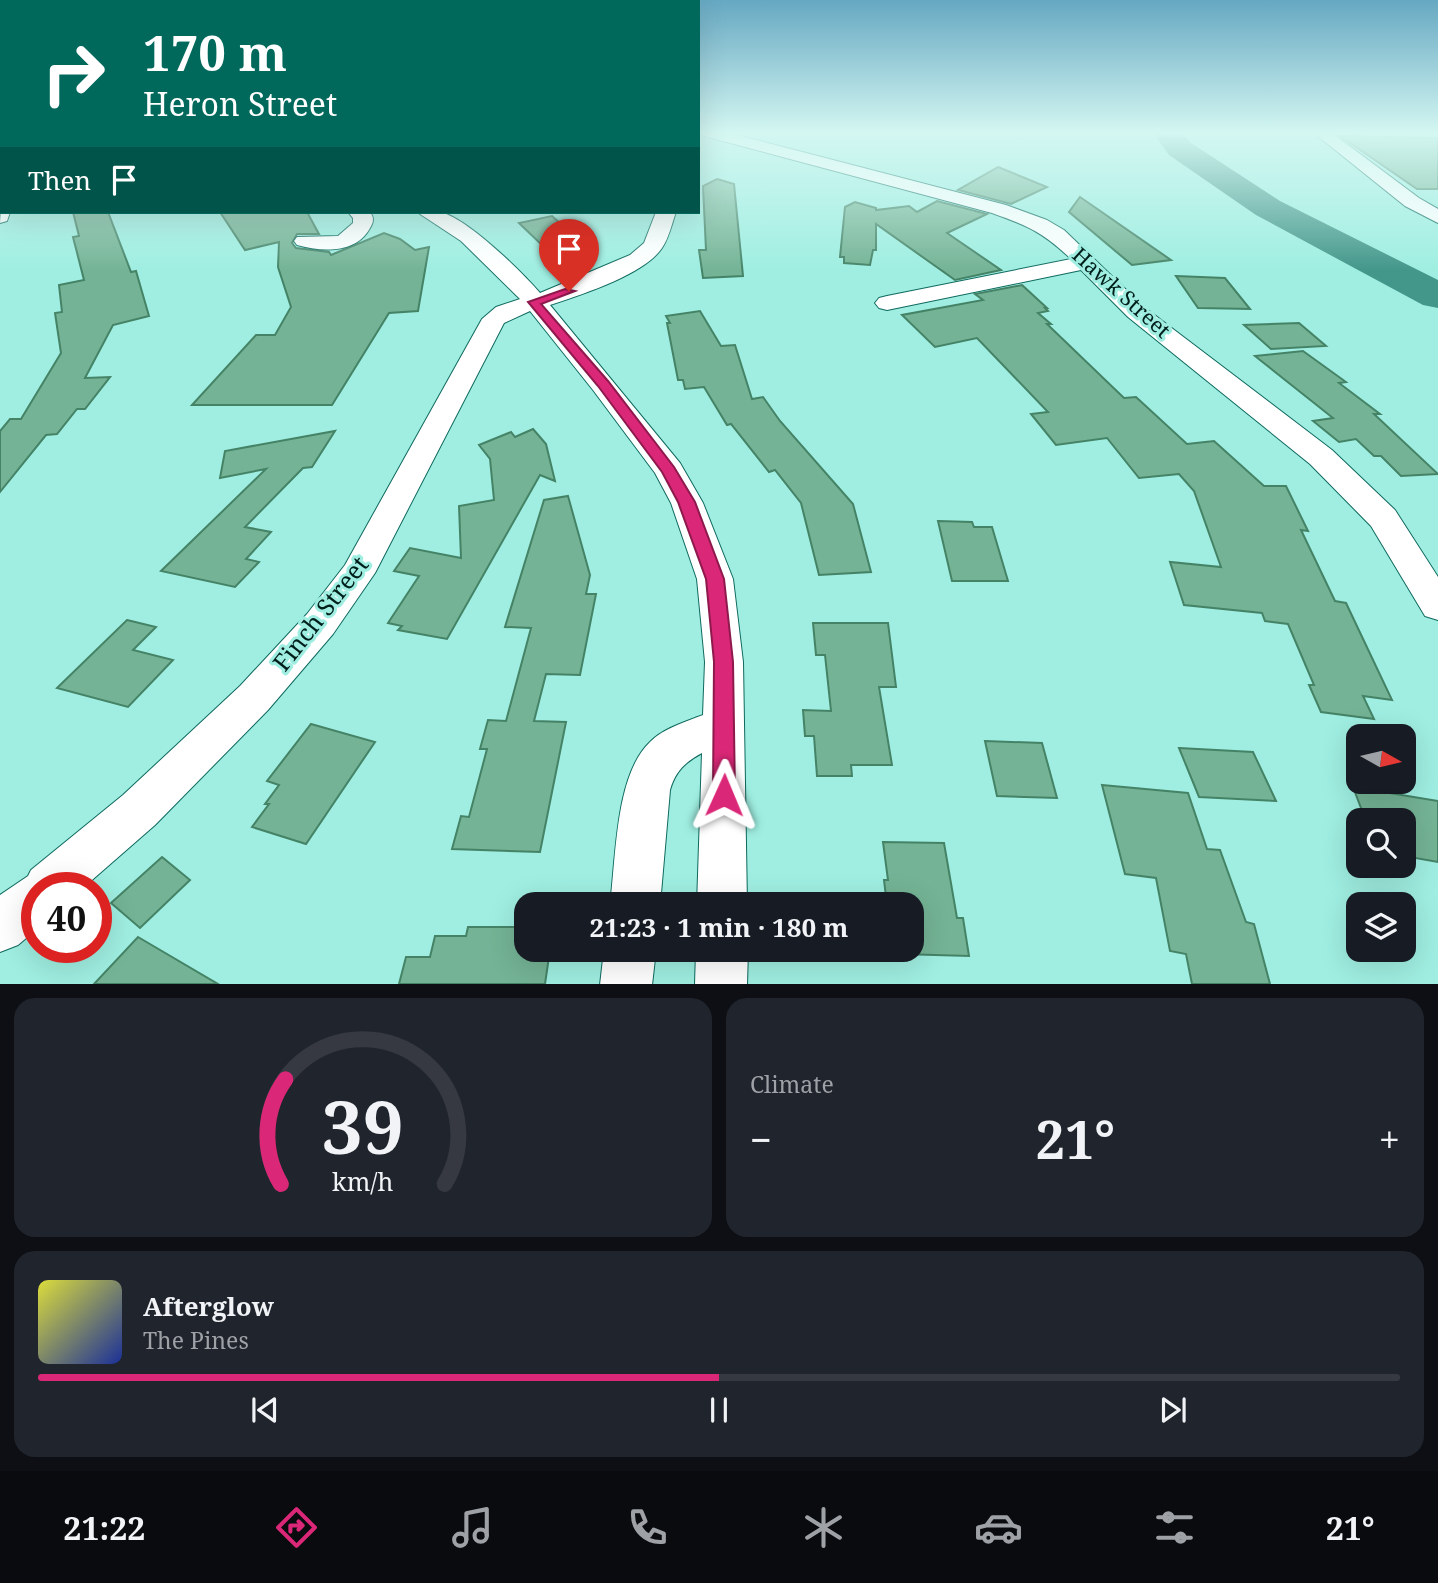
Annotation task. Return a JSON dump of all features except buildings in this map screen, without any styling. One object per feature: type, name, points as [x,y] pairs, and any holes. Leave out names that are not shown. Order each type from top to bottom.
[{"type":"street","name":"Hawk Street","points":[[882,179],[1020,216],[1057,234],[1136,312],[1321,457],[1355,488],[1383,518],[1438,606]]},
{"type":"street","points":[[1382,179],[1412,202],[1438,217]]},
{"type":"street","points":[[304,241],[331,244],[351,238],[363,223],[360,214]]},
{"type":"street","points":[[430,214],[468,237],[511,275],[603,384],[669,471],[687,502],[715,579],[724,662],[723,892]]},
{"type":"street","name":"Finch Street","points":[[66,872],[139,810],[254,698],[320,624],[358,573],[486,330],[504,312],[598,280],[638,260],[653,246],[665,214]]},
{"type":"street","points":[[887,303],[1085,263]]},
{"type":"street","points":[[636,892],[648,786],[658,762],[670,750],[724,725]]},
{"type":"street","points":[[0,927],[21,910]]},
{"type":"street","points":[[626,984],[629,962]]},
{"type":"street","points":[[721,984],[722,962]]},
{"type":"waterway","points":[[1225,179],[1268,208],[1438,296]]},
{"type":"route","points":[[569,291],[534,302],[603,384],[669,471],[687,502],[715,579],[724,662],[724,795]]}]
